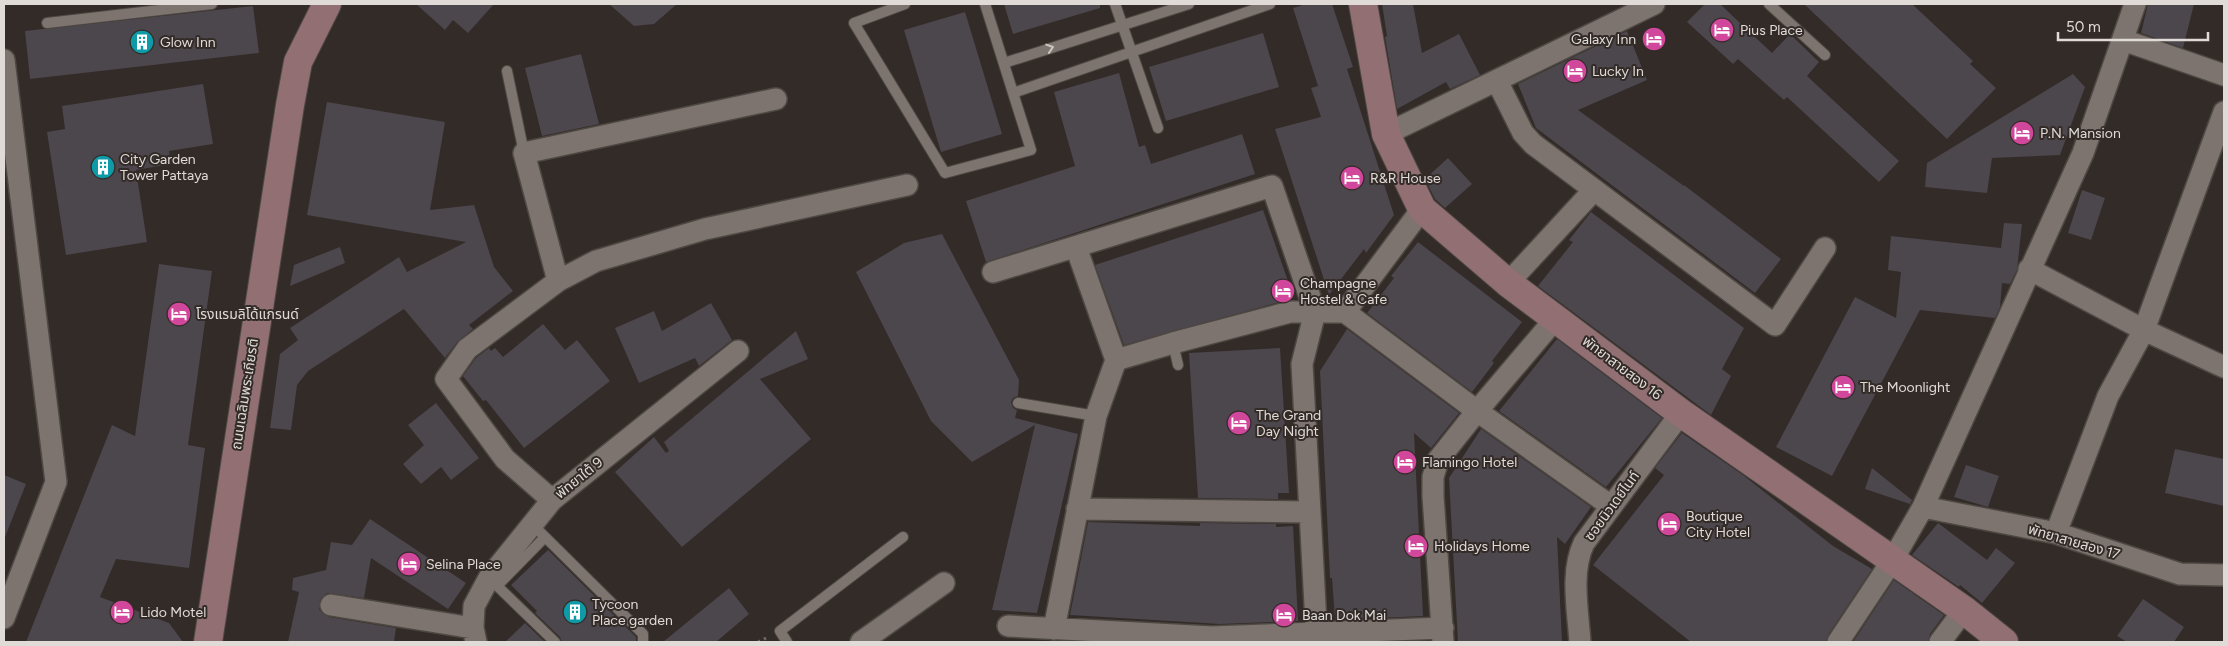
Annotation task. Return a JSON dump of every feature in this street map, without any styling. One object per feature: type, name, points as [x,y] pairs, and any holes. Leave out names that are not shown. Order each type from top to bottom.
[{"type":"street","name":"ถนนเฉลิมพระเกียรติ","points":[[208,642],[236,451],[298,62],[327,4]]},
{"type":"street","name":"พัทยาสายสอง 16","points":[[1363,4],[1386,134],[1422,209],[1508,282],[1681,413],[1964,610],[2004,642]]},
{"type":"street","points":[[1386,134],[1654,4]]},
{"type":"street","points":[[1838,642],[1892,561],[1923,507],[2083,152],[2135,4]]},
{"type":"street","points":[[2123,40],[2224,74]]},
{"type":"street","points":[[4,61],[12,191],[56,482],[4,618]]},
{"type":"street","points":[[1497,81],[1522,133],[1532,144],[1775,325],[1825,248]]},
{"type":"street","points":[[558,281],[524,153],[776,99]]},
{"type":"street","points":[[2056,534],[2108,396],[2144,330],[2224,112]]},
{"type":"street","points":[[552,500],[505,459],[446,379],[467,349],[558,281],[596,261],[705,229],[907,184]]},
{"type":"street","points":[[993,272],[1272,186],[1315,312],[1302,364],[1316,638]]},
{"type":"street","points":[[1508,282],[1594,190]]},
{"type":"street","points":[[1345,312],[1422,209]]},
{"type":"street","points":[[1054,629],[1096,416],[1116,360],[1076,247]]},
{"type":"street","points":[[2030,269],[2144,330],[2224,367]]},
{"type":"street","points":[[1116,360],[1290,312],[1345,312],[1477,411],[1611,506]]},
{"type":"street","points":[[1008,626],[1212,637],[1316,638],[1443,635],[1433,477],[1438,460],[1556,318]]},
{"type":"street","name":"พัทยาใต้ 9","points":[[474,635],[474,606],[539,530],[552,500],[738,351]]},
{"type":"street","name":"ซอยนิวเดย์ไนท์","points":[[1580,642],[1577,569],[1579,553],[1584,543],[1681,413]]},
{"type":"street","name":"พัทยาสายสอง 17","points":[[1923,507],[2056,534],[2180,574],[2224,575]]},
{"type":"street","points":[[1077,509],[1309,512]]},
{"type":"street","points":[[861,642],[944,583]]},
{"type":"street","points":[[331,605],[474,635]]},
{"type":"street","points":[[1940,642],[1964,610]]},
{"type":"lane","points":[[47,23],[212,4]]},
{"type":"lane","points":[[905,4],[854,23],[945,173],[1031,150],[985,4]]},
{"type":"lane","points":[[1115,4],[1158,128]]},
{"type":"lane","points":[[1004,63],[1189,4]]},
{"type":"lane","points":[[1013,93],[1270,4]]},
{"type":"lane","points":[[1769,4],[1825,55]]},
{"type":"lane","points":[[507,71],[524,153]]},
{"type":"lane","points":[[1173,343],[1178,365]]},
{"type":"lane","points":[[1018,403],[1096,416]]},
{"type":"lane","points":[[539,530],[643,634],[643,642]]},
{"type":"lane","points":[[787,642],[780,631],[903,537]]},
{"type":"lane","points":[[493,582],[555,642]]},
{"type":"building","points":[[416,4],[494,4],[468,33],[453,20],[445,30]]},
{"type":"building","points":[[609,4],[677,4],[654,24],[634,26]]},
{"type":"building","points":[[1004,4],[1100,4],[1100,8],[1013,34]]},
{"type":"building","points":[[1306,4],[1332,4],[1353,67],[1347,69],[1394,215],[1366,253],[1364,249],[1329,295],[1275,129],[1321,117],[1311,88],[1318,86],[1293,8]]},
{"type":"building","points":[[1382,4],[1413,4],[1422,53],[1459,34],[1480,75],[1450,89],[1446,82],[1397,109],[1385,37],[1387,36]]},
{"type":"building","points":[[1705,4],[1720,4],[1772,53],[1790,34],[1819,62],[1807,76],[1899,161],[1879,182],[1787,97],[1784,100],[1738,59],[1733,64],[1687,22]]},
{"type":"building","points":[[1804,4],[1912,4],[1973,61],[1970,64],[1996,88],[1947,139]]},
{"type":"building","points":[[2148,4],[2194,4],[2183,48],[2141,33]]},
{"type":"building","name":"Glow Inn","points":[[253,6],[259,53],[30,79],[25,31]]},
{"type":"building","points":[[965,12],[1002,134],[941,152],[904,30]]},
{"type":"building","points":[[1627,31],[1647,80],[1578,110],[1684,185],[1781,259],[1755,293],[1536,128],[1518,84]]},
{"type":"building","points":[[1263,33],[1279,87],[1166,121],[1149,67]]},
{"type":"building","points":[[581,54],[599,124],[542,136],[525,68]]},
{"type":"building","points":[[1119,73],[1139,147],[1145,145],[1151,164],[1242,134],[1255,174],[986,262],[966,201],[1075,166],[1054,92]]},
{"type":"building","name":"P.N. Mansion","points":[[2073,74],[2085,87],[2060,155],[1992,158],[1987,193],[1925,187],[1927,163]]},
{"type":"building","name":"City Garden Tower Pattaya","points":[[203,84],[213,144],[169,151],[171,164],[136,170],[147,242],[66,255],[47,132],[65,129],[62,106]]},
{"type":"building","points":[[327,102],[445,122],[430,210],[474,205],[494,267],[513,291],[469,325],[473,329],[457,342],[445,358],[404,309],[308,371],[297,385],[291,430],[270,428],[280,354],[298,340],[290,328],[399,257],[407,272],[466,242],[307,215]]},
{"type":"building","points":[[1448,158],[1472,184],[1445,208],[1435,199],[1425,179]]},
{"type":"building","points":[[2082,190],[2105,198],[2091,240],[2068,233]]},
{"type":"building","points":[[1263,210],[1294,298],[1124,345],[1095,265]]},
{"type":"building","points":[[1591,212],[1744,328],[1722,369],[1731,376],[1711,415],[1538,286],[1573,242],[1569,240]]},
{"type":"building","points":[[2004,223],[2022,224],[2017,270],[2010,284],[2002,283],[2000,307],[1995,318],[1920,310],[1832,476],[1776,447],[1855,297],[1896,318],[1901,272],[1888,270],[1891,236],[2001,248]]},
{"type":"building","points":[[942,234],[1019,380],[1018,396],[1013,398],[1011,402],[1013,408],[1017,410],[1015,418],[1078,434],[1037,613],[992,610],[1035,425],[972,462],[931,421],[856,272],[904,243]]},
{"type":"building","points":[[1418,242],[1522,322],[1492,361],[1494,363],[1472,392],[1367,313],[1394,278],[1391,276]]},
{"type":"building","points":[[340,247],[345,263],[290,286],[294,265]]},
{"type":"building","points":[[159,264],[212,271],[188,445],[205,448],[189,568],[116,559],[100,597],[169,623],[183,642],[26,642],[112,425],[135,436]]},
{"type":"building","points":[[711,303],[732,340],[699,366],[695,358],[639,383],[615,328],[654,311],[662,331]]},
{"type":"building","points":[[543,324],[565,350],[577,340],[610,381],[524,448],[486,400],[483,401],[463,376],[476,358],[489,348],[491,351],[495,348],[503,357]]},
{"type":"building","points":[[1347,329],[1459,413],[1431,448],[1414,433],[1423,616],[1335,620],[1332,578],[1330,578],[1320,371]]},
{"type":"building","points":[[796,331],[808,359],[760,379],[811,439],[682,547],[615,472],[654,437],[666,453],[669,451],[664,442]]},
{"type":"building","points":[[1557,339],[1662,418],[1606,487],[1499,411]]},
{"type":"building","name":"The Grand Day Night","points":[[1280,348],[1289,493],[1278,493],[1278,499],[1198,498],[1189,353]]},
{"type":"building","points":[[436,403],[479,458],[451,480],[441,467],[421,484],[403,464],[424,445],[408,425]]},
{"type":"building","points":[[1481,429],[1591,507],[1565,544],[1557,537],[1562,642],[1458,642],[1449,478]]},
{"type":"building","points":[[1682,433],[1743,475],[1833,546],[1872,569],[1828,635],[1826,642],[1691,642],[1593,565],[1664,475],[1655,468]]},
{"type":"building","points":[[2175,449],[2224,459],[2224,506],[2165,493]]},
{"type":"building","points":[[1966,465],[1999,476],[1988,507],[1954,497]]},
{"type":"building","points":[[1872,468],[1912,500],[1910,504],[1865,489]]},
{"type":"building","points":[[4,475],[26,484],[5,537],[4,537]]},
{"type":"building","points":[[370,519],[466,583],[448,609],[371,558],[364,598],[327,593],[321,598],[319,609],[329,617],[396,628],[394,642],[288,642],[299,592],[292,590],[293,578],[326,570],[331,542],[352,545]]},
{"type":"building","points":[[1088,522],[1200,526],[1200,523],[1276,524],[1276,527],[1293,526],[1298,621],[1220,624],[1070,615]]},
{"type":"building","points":[[1938,523],[1987,560],[1996,548],[2015,563],[1982,603],[1960,585],[1959,587],[1912,555]]},
{"type":"building","name":"Tycoon Place garden","points":[[548,550],[636,637],[636,642],[562,642],[560,637],[535,613],[537,611],[511,585]]},
{"type":"building","points":[[1894,580],[1944,615],[1930,634],[1928,642],[1853,642]]},
{"type":"building","points":[[729,588],[749,614],[716,642],[663,642]]},
{"type":"building","points":[[2143,599],[2184,627],[2174,642],[2127,642],[2117,636]]},
{"type":"building","points":[[525,623],[545,642],[505,642]]},
{"type":"place","name":"Pius Place","points":[[1722,30]]},
{"type":"place","name":"Galaxy Inn","points":[[1654,39]]},
{"type":"place","name":"Glow Inn","points":[[142,42]]},
{"type":"place","name":"Lucky In","points":[[1575,71]]},
{"type":"place","name":"P.N. Mansion","points":[[2022,133]]},
{"type":"place","name":"City Garden Tower Pattaya","points":[[103,167]]},
{"type":"place","name":"R&R House","points":[[1352,178]]},
{"type":"place","name":"Champagne Hostel & Cafe","points":[[1283,291]]},
{"type":"place","name":"โรงแรมลิโด้แกรนด์","points":[[179,314]]},
{"type":"place","name":"The Moonlight","points":[[1843,387]]},
{"type":"place","name":"The Grand Day Night","points":[[1239,423]]},
{"type":"place","name":"Flamingo Hotel","points":[[1405,462]]},
{"type":"place","name":"Boutique City Hotel","points":[[1669,524]]},
{"type":"place","name":"Holidays Home","points":[[1416,546]]},
{"type":"place","name":"Selina Place","points":[[409,564]]},
{"type":"place","name":"Lido Motel","points":[[122,612]]},
{"type":"place","name":"Tycoon Place garden","points":[[575,612]]},
{"type":"place","name":"Baan Dok Mai","points":[[1284,615]]}]
